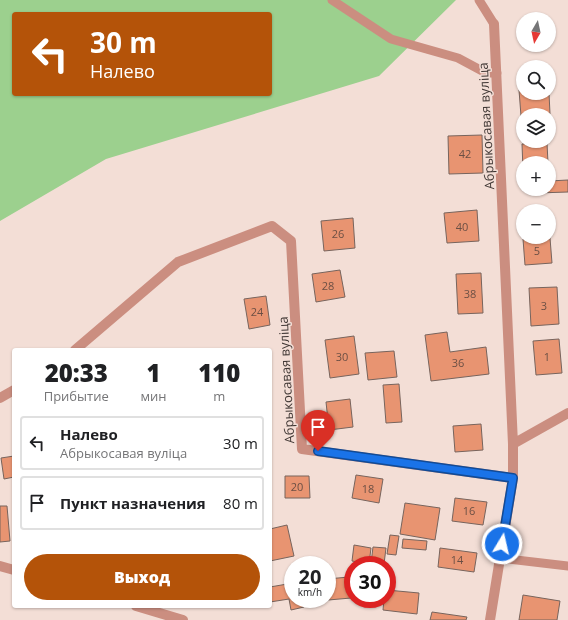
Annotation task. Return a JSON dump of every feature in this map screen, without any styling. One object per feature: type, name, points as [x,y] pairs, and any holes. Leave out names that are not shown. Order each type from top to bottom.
[{"type":"street","name":"Абрыкосавая вуліца","points":[[490,620],[513,478],[513,444],[494,24]]},
{"type":"street","name":"Абрыкосавая вуліца","points":[[77,348],[178,262],[272,226],[291,241],[302,449],[513,478]]},
{"type":"street","points":[[0,398],[12,391]]},
{"type":"street","points":[[513,444],[568,413]]},
{"type":"street","points":[[0,566],[12,569]]},
{"type":"street","points":[[143,608],[183,620]]},
{"type":"lane","points":[[332,0],[391,39],[458,58],[486,73],[497,72]]},
{"type":"lane","points":[[479,0],[494,24]]},
{"type":"lane","points":[[500,558],[568,566]]},
{"type":"green space","points":[[0,0],[456,0],[379,76],[106,159],[0,221]]},
{"type":"building","points":[[520,100],[549,100],[550,108],[520,108]]},
{"type":"building","points":[[482,135],[483,173],[449,174],[448,136]]},
{"type":"building","points":[[522,148],[547,148],[548,156],[522,156]]},
{"type":"building","points":[[568,180],[568,192],[556,192],[556,181]]},
{"type":"building","points":[[477,210],[479,241],[447,243],[444,213]]},
{"type":"building","points":[[353,218],[355,248],[324,251],[321,221]]},
{"type":"building","points":[[523,244],[550,244],[552,263],[525,265]]},
{"type":"building","points":[[340,270],[345,297],[316,302],[312,274]]},
{"type":"building","points":[[481,273],[483,313],[458,314],[456,274]]},
{"type":"building","points":[[557,287],[559,324],[531,326],[529,288]]},
{"type":"building","points":[[266,296],[270,325],[249,329],[244,299]]},
{"type":"building","points":[[447,332],[450,352],[486,347],[489,374],[431,381],[425,335]]},
{"type":"building","points":[[354,336],[359,374],[330,378],[325,340]]},
{"type":"building","points":[[559,339],[562,373],[536,375],[533,341]]},
{"type":"building","points":[[394,351],[397,377],[368,380],[365,353]]},
{"type":"building","points":[[399,384],[402,422],[386,423],[383,385]]},
{"type":"building","points":[[350,399],[353,427],[329,430],[326,402]]},
{"type":"building","points":[[481,424],[483,450],[455,452],[453,426]]},
{"type":"building","points":[[12,456],[12,477],[4,479],[1,458]]},
{"type":"building","points":[[356,475],[383,479],[379,503],[352,498]]},
{"type":"building","points":[[285,476],[309,476],[310,498],[285,498]]},
{"type":"building","points":[[455,498],[487,502],[483,525],[452,521]]},
{"type":"building","points":[[405,503],[440,508],[435,540],[400,534]]},
{"type":"building","points":[[0,506],[7,506],[10,541],[0,542]]},
{"type":"building","points":[[287,525],[294,556],[284,556],[284,558],[272,561],[272,529]]},
{"type":"building","points":[[390,535],[399,536],[396,555],[387,554]]},
{"type":"building","points":[[403,539],[427,541],[426,550],[402,548]]},
{"type":"building","points":[[354,545],[371,548],[370,556],[353,556]]},
{"type":"building","points":[[373,547],[386,548],[385,556],[372,556]]},
{"type":"building","points":[[440,548],[477,553],[474,572],[438,567]]},
{"type":"building","points":[[344,577],[344,599],[336,599],[336,578]]},
{"type":"building","points":[[284,585],[284,600],[272,602],[272,587]]},
{"type":"building","points":[[396,591],[419,593],[417,614],[383,610],[383,608],[396,608]]},
{"type":"building","points":[[523,595],[560,601],[557,620],[519,620]]},
{"type":"building","points":[[432,612],[467,617],[466,620],[430,620]]},
{"type":"route","points":[[318,451],[513,478],[502,544]]}]
